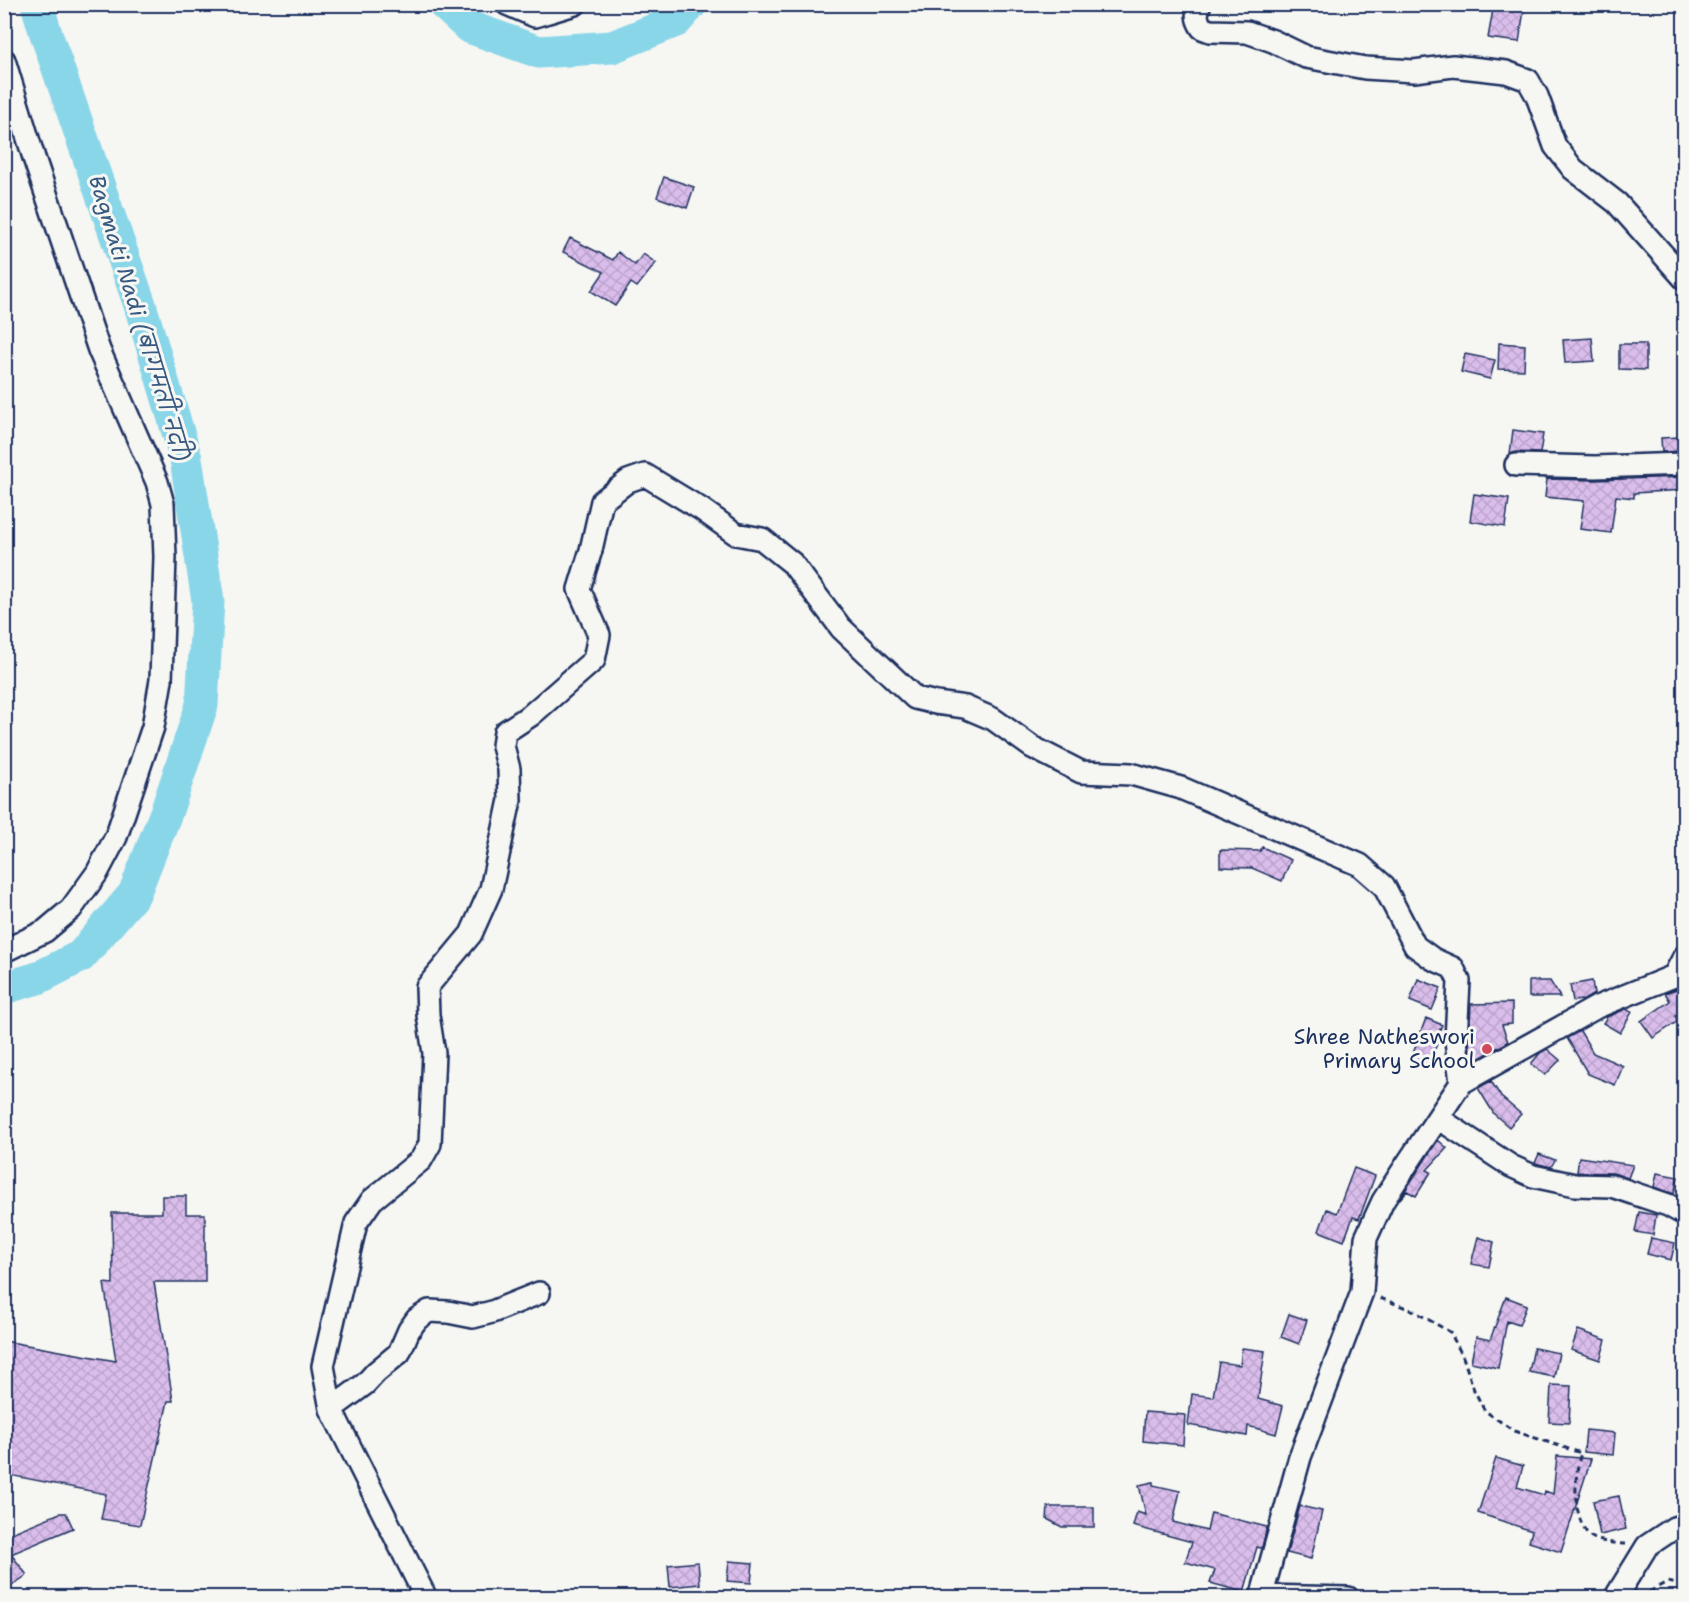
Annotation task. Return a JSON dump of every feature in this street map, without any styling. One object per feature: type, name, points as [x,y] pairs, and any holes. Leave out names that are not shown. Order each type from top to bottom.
[{"type":"street","points":[[507,4],[535,16],[575,4]]},
{"type":"street","points":[[1200,4],[1196,13],[1202,28],[1210,31],[1248,32],[1306,57],[1365,68],[1414,71],[1453,66],[1506,72],[1528,80],[1537,96],[1555,146],[1573,169],[1617,203],[1684,278]]},
{"type":"street","points":[[4,60],[34,158],[99,351],[157,482],[164,504],[165,557],[161,680],[153,727],[116,837],[97,873],[71,909],[45,931],[4,951]]},
{"type":"street","points":[[1516,465],[1684,464]]},
{"type":"street","points":[[426,1598],[331,1410],[323,1366],[356,1223],[372,1200],[421,1160],[430,1144],[434,1053],[428,1016],[427,987],[471,934],[491,889],[510,800],[509,769],[503,746],[505,732],[531,715],[594,660],[599,635],[579,589],[602,501],[628,481],[645,475],[701,509],[736,534],[762,539],[792,563],[841,628],[915,698],[965,707],[993,719],[1032,747],[1081,772],[1131,774],[1181,788],[1360,865],[1383,886],[1415,946],[1433,960],[1453,968],[1459,981],[1456,1040],[1461,1083]]},
{"type":"street","points":[[1348,1598],[1261,1597],[1300,1457],[1362,1290],[1366,1238],[1383,1201],[1461,1083],[1597,1006],[1674,976],[1684,957]]},
{"type":"street","points":[[1438,1118],[1512,1166],[1533,1176],[1575,1185],[1612,1186],[1668,1205],[1684,1214]]},
{"type":"street","points":[[331,1410],[365,1384],[399,1353],[417,1319],[429,1311],[473,1317],[539,1293]]},
{"type":"street","points":[[1615,1598],[1647,1546],[1674,1528],[1684,1525]]},
{"type":"path","points":[[1362,1290],[1412,1310],[1450,1332],[1463,1356],[1474,1390],[1485,1411],[1514,1431],[1581,1453],[1577,1463],[1578,1512],[1579,1520],[1591,1537],[1614,1543],[1647,1546]]},
{"type":"path","points":[[1638,1598],[1667,1582],[1684,1585]]},
{"type":"building","points":[[1494,4],[1525,4],[1519,42],[1488,38]]},
{"type":"building","points":[[664,177],[694,187],[687,208],[657,197]]},
{"type":"building","points":[[570,238],[613,260],[618,252],[635,265],[643,254],[656,263],[637,287],[631,283],[615,306],[591,291],[604,272],[563,252]]},
{"type":"building","points":[[1592,338],[1594,361],[1565,363],[1563,340]]},
{"type":"building","points":[[1499,343],[1525,345],[1524,370],[1498,369]]},
{"type":"building","points":[[1619,344],[1646,344],[1646,370],[1619,369]]},
{"type":"building","points":[[1465,354],[1495,360],[1490,379],[1461,372]]},
{"type":"building","points":[[1513,430],[1543,434],[1540,453],[1510,454]]},
{"type":"building","points":[[1680,437],[1680,451],[1662,452],[1661,438]]},
{"type":"building","points":[[1684,477],[1684,490],[1634,493],[1634,498],[1616,496],[1611,533],[1580,529],[1584,501],[1545,497],[1547,479]]},
{"type":"building","points":[[1474,494],[1509,499],[1505,527],[1470,521]]},
{"type":"building","points":[[1262,847],[1291,860],[1282,881],[1252,868],[1220,867],[1220,850],[1260,851]]},
{"type":"building","points":[[1418,979],[1441,988],[1432,1010],[1410,1001]]},
{"type":"building","points":[[1529,981],[1550,981],[1560,997],[1529,997]]},
{"type":"building","points":[[1592,981],[1594,994],[1584,1000],[1573,1001],[1570,985]]},
{"type":"building","points":[[1684,983],[1684,1025],[1678,1015],[1675,1016],[1678,1021],[1653,1038],[1641,1021],[1670,1001],[1665,993],[1679,988]]},
{"type":"building","points":[[1512,1003],[1512,1024],[1502,1025],[1508,1042],[1471,1063],[1469,1040],[1471,1004]]},
{"type":"building","points":[[1626,1009],[1632,1012],[1620,1033],[1603,1023],[1607,1017]]},
{"type":"building","points":[[1426,1018],[1442,1025],[1428,1066],[1411,1059]]},
{"type":"building","points":[[1580,1031],[1593,1053],[1623,1066],[1615,1085],[1588,1074],[1567,1038]]},
{"type":"building","points":[[1547,1049],[1560,1060],[1545,1075],[1531,1064],[1540,1053]]},
{"type":"building","points":[[1491,1081],[1501,1097],[1521,1114],[1509,1127],[1494,1114],[1478,1088]]},
{"type":"building","points":[[1438,1140],[1447,1148],[1427,1170],[1431,1172],[1416,1196],[1407,1191],[1399,1200]]},
{"type":"building","points":[[1539,1154],[1555,1160],[1551,1167],[1535,1163]]},
{"type":"building","points":[[1579,1157],[1633,1165],[1628,1178],[1613,1173],[1577,1172]]},
{"type":"building","points":[[1354,1168],[1375,1176],[1359,1219],[1353,1217],[1344,1241],[1319,1231],[1327,1209],[1337,1213]]},
{"type":"building","points":[[1657,1173],[1678,1177],[1674,1194],[1654,1187]]},
{"type":"building","points":[[162,1196],[186,1196],[186,1214],[205,1214],[205,1282],[154,1282],[173,1401],[168,1401],[140,1525],[101,1519],[106,1494],[4,1474],[4,1341],[116,1361],[104,1283],[113,1284],[112,1213],[162,1213]]},
{"type":"building","points":[[1639,1212],[1656,1215],[1653,1235],[1635,1232]]},
{"type":"building","points":[[1478,1237],[1494,1242],[1489,1267],[1471,1264]]},
{"type":"building","points":[[1651,1238],[1675,1243],[1671,1260],[1647,1254]]},
{"type":"building","points":[[1506,1297],[1527,1305],[1519,1325],[1507,1321],[1498,1368],[1471,1362],[1476,1337],[1490,1340]]},
{"type":"building","points":[[1289,1314],[1307,1320],[1299,1344],[1281,1337]]},
{"type":"building","points":[[1578,1330],[1606,1340],[1600,1360],[1571,1350]]},
{"type":"building","points":[[1242,1348],[1265,1351],[1258,1399],[1283,1406],[1276,1434],[1248,1426],[1247,1436],[1188,1425],[1192,1394],[1213,1397],[1219,1362],[1240,1365]]},
{"type":"building","points":[[1534,1348],[1559,1353],[1554,1377],[1529,1372]]},
{"type":"building","points":[[1551,1385],[1571,1386],[1569,1423],[1549,1422]]},
{"type":"building","points":[[1145,1412],[1185,1415],[1183,1445],[1143,1441]]},
{"type":"building","points":[[1586,1430],[1615,1433],[1613,1455],[1584,1452]]},
{"type":"building","points":[[1557,1456],[1591,1459],[1561,1552],[1529,1542],[1532,1531],[1478,1513],[1496,1458],[1523,1466],[1517,1487],[1544,1495],[1545,1491],[1553,1494]]},
{"type":"building","points":[[1153,1482],[1153,1485],[1180,1491],[1173,1522],[1207,1531],[1211,1513],[1267,1527],[1262,1547],[1257,1547],[1244,1592],[1210,1583],[1215,1570],[1185,1562],[1192,1542],[1133,1526],[1137,1512],[1146,1515],[1139,1485]]},
{"type":"building","points":[[1619,1496],[1626,1529],[1600,1535],[1593,1501]]},
{"type":"building","points":[[1300,1506],[1322,1511],[1311,1559],[1287,1553]]},
{"type":"building","points":[[1048,1507],[1094,1507],[1094,1527],[1062,1527],[1047,1519]]},
{"type":"building","points":[[60,1513],[66,1513],[73,1528],[11,1554],[27,1575],[4,1591],[4,1536]]},
{"type":"building","points":[[729,1561],[753,1563],[751,1583],[727,1581]]},
{"type":"building","points":[[698,1562],[700,1584],[670,1587],[668,1565]]},
{"type":"waterway","name":"Bagmati Nadi (बागमती नदी)","points":[[4,988],[38,978],[81,956],[134,894],[167,810],[202,705],[208,601],[186,459],[140,305],[37,4]]},
{"type":"waterway","name":"Bagmati Nadi (बागमती नदी)","points":[[444,4],[469,27],[539,52],[612,47],[676,21],[691,4]]},
{"type":"place","name":"Shree Natheswori Primary School","points":[[1487,1049]]}]
